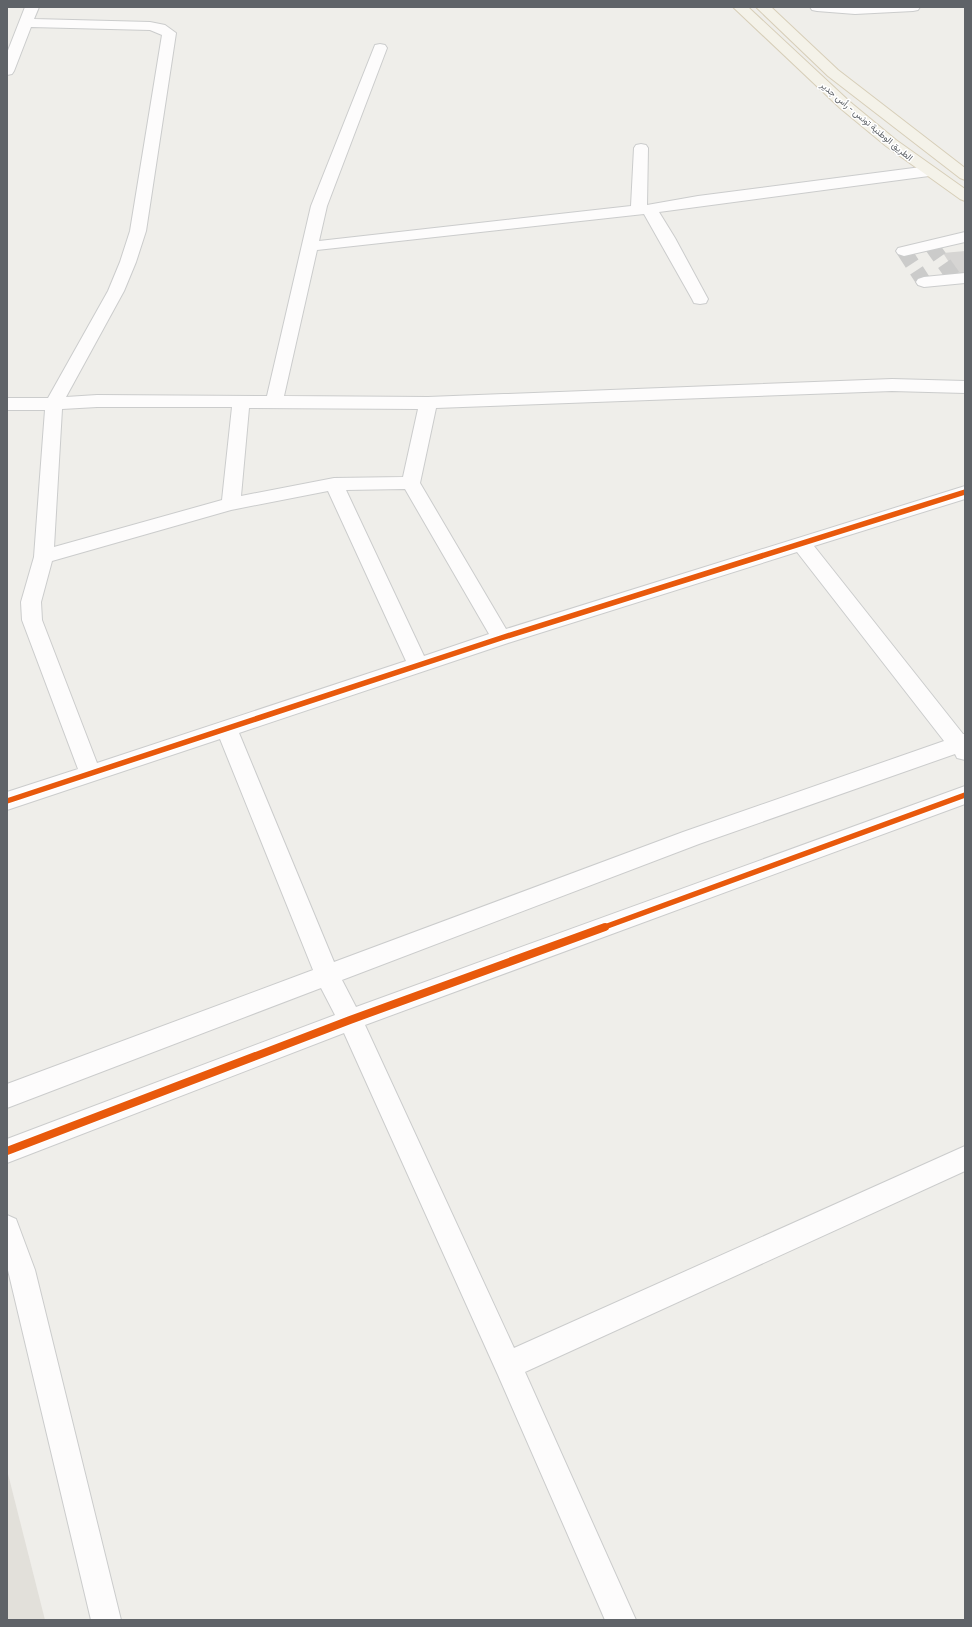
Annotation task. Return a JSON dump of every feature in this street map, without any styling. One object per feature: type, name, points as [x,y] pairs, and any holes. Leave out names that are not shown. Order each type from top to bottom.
[{"type":"main road","name":"الطريق الوطنية تونس - رأس جدير","points":[[740,7],[845,105],[929,171],[965,196]]},
{"type":"main road","name":"الطريق الوطنية تونس - رأس جدير","points":[[763,7],[833,72],[896,123],[965,175]]},
{"type":"street","points":[[7,71],[32,7]]},
{"type":"street","points":[[817,7],[855,10],[913,7]]},
{"type":"street","points":[[26,23],[150,26],[160,28],[169,33],[138,231],[128,262],[116,291],[54,404],[44,557],[31,602],[32,620],[91,774]]},
{"type":"street","points":[[274,402],[318,206],[380,48]]},
{"type":"street","points":[[641,148],[644,209],[667,238],[700,299]]},
{"type":"street","points":[[309,246],[339,244],[458,229],[644,209],[929,171]]},
{"type":"street","points":[[904,251],[965,237]]},
{"type":"street","points":[[924,282],[965,278]]},
{"type":"street","points":[[7,404],[54,404],[97,401],[428,403],[892,385],[965,387]]},
{"type":"street","points":[[231,504],[241,401]]},
{"type":"street","points":[[428,403],[411,483],[501,638]]},
{"type":"street","points":[[44,557],[231,504],[334,484],[411,483]]},
{"type":"street","points":[[334,484],[418,665]]},
{"type":"street","points":[[7,801],[501,638],[965,492]]},
{"type":"street","points":[[7,1096],[327,974],[691,838],[963,746],[802,544]]},
{"type":"street","points":[[227,729],[327,974],[350,1020],[508,1365],[621,1620]]},
{"type":"street","points":[[7,1151],[350,1020],[965,795]]},
{"type":"street","points":[[508,1365],[965,1158]]},
{"type":"street","points":[[7,1228],[22,1270],[106,1620]]},
{"type":"shaded area","points":[[7,1470],[45,1620],[7,1620]]},
{"type":"building","points":[[965,251],[965,273],[956,273],[943,253]]},
{"type":"tunnel","points":[[931,245],[955,279]]},
{"type":"tunnel","points":[[904,251],[924,282]]},
{"type":"cycle path","points":[[7,801],[501,638],[965,492]]},
{"type":"cycle path","points":[[7,1151],[350,1020],[965,795]]}]
